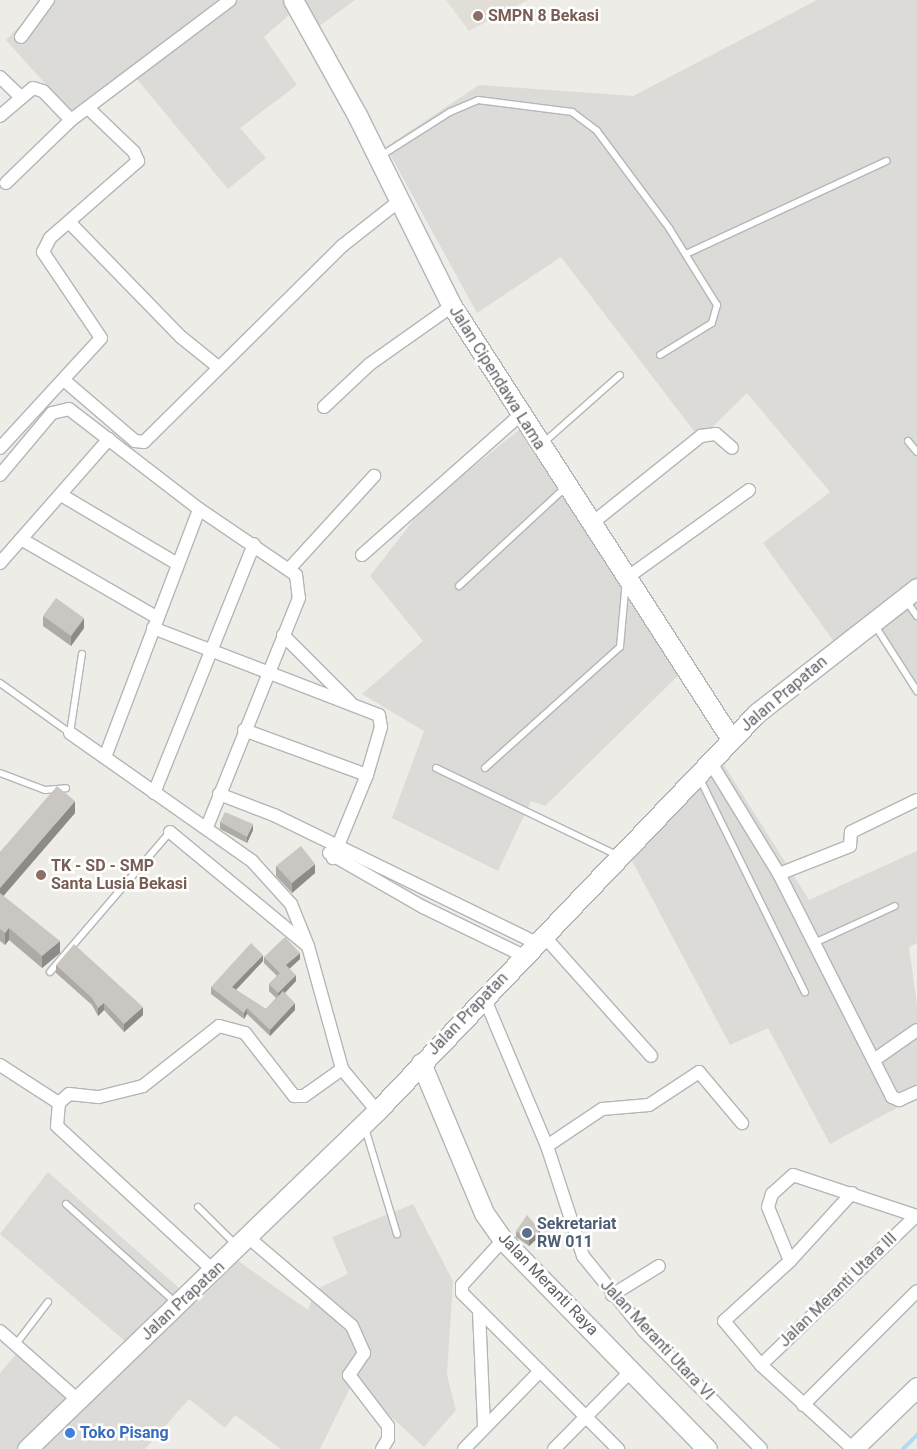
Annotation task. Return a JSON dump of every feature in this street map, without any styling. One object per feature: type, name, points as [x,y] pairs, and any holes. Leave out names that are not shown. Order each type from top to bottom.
[{"type":"street","points":[[21,37],[48,0]]},
{"type":"street","points":[[6,183],[70,120],[89,109],[230,0]]},
{"type":"street","name":"Jalan Cipendawa Lama","points":[[293,0],[378,158],[398,202],[452,306],[519,416],[628,577],[731,739]]},
{"type":"street","points":[[0,77],[21,97]]},
{"type":"street","points":[[0,116],[34,88],[43,91],[70,120]]},
{"type":"street","points":[[0,448],[65,381],[101,335],[43,255],[50,238],[138,161],[134,152],[89,109]]},
{"type":"street","points":[[65,381],[142,443],[342,246],[398,202]]},
{"type":"street","points":[[69,222],[170,325],[218,367]]},
{"type":"street","points":[[324,407],[370,364],[452,306]]},
{"type":"street","points":[[0,475],[60,408],[75,412],[199,509],[290,568],[300,591],[207,827]]},
{"type":"street","points":[[362,555],[519,416]]},
{"type":"street","points":[[591,524],[701,436],[716,434],[732,448]]},
{"type":"street","points":[[0,563],[63,496],[109,439]]},
{"type":"street","points":[[290,568],[374,476]]},
{"type":"street","points":[[628,577],[749,490]]},
{"type":"street","points":[[63,496],[176,563]]},
{"type":"street","points":[[105,757],[176,563],[199,509]]},
{"type":"street","points":[[21,539],[155,623],[211,652],[353,704],[382,720],[367,775],[336,852]]},
{"type":"street","points":[[154,793],[254,544]]},
{"type":"street","name":"Jalan Prapatan","points":[[27,1449],[215,1272],[370,1118],[757,713],[911,593]]},
{"type":"street","points":[[283,635],[353,704]]},
{"type":"street","points":[[244,730],[367,775]]},
{"type":"street","points":[[70,733],[154,793],[207,827],[252,861],[282,893],[302,922],[342,1069],[370,1118]]},
{"type":"street","points":[[705,769],[778,874],[811,944],[894,1100],[917,1092]]},
{"type":"street","points":[[219,794],[266,811],[314,836],[422,908],[534,945]]},
{"type":"street","points":[[778,874],[850,846],[851,832],[917,800]]},
{"type":"street","points":[[170,832],[308,946]]},
{"type":"street","points":[[336,852],[430,892],[534,945],[650,1056]]},
{"type":"street","points":[[422,908],[430,892]]},
{"type":"street","name":"Jalan Meranti Utara VI","points":[[484,997],[547,1146],[576,1241],[612,1296],[761,1449]]},
{"type":"street","points":[[215,1272],[57,1126],[59,1103],[68,1094],[99,1097],[143,1086],[218,1026],[245,1033],[294,1096],[304,1096],[342,1069]]},
{"type":"street","points":[[874,1060],[917,1030]]},
{"type":"street","name":"Jalan Meranti Raya","points":[[421,1063],[484,1213],[503,1240],[632,1370],[707,1449]]},
{"type":"street","points":[[0,1065],[59,1103]]},
{"type":"street","points":[[547,1146],[602,1110],[649,1105],[699,1072],[742,1123]]},
{"type":"street","points":[[790,1261],[768,1207],[772,1194],[792,1175],[852,1193],[917,1216]]},
{"type":"street","points":[[852,1193],[790,1261],[726,1316],[726,1324],[761,1365],[853,1449],[917,1387]]},
{"type":"street","name":"Jalan Meranti Utara III","points":[[761,1365],[917,1216]]},
{"type":"street","points":[[503,1240],[461,1287],[479,1311],[618,1449]]},
{"type":"street","points":[[244,1243],[355,1332],[364,1353],[349,1375],[388,1426],[388,1439],[382,1449]]},
{"type":"street","points":[[612,1296],[659,1266]]},
{"type":"street","points":[[804,1405],[917,1291]]},
{"type":"street","points":[[479,1311],[484,1426]]},
{"type":"street","points":[[0,1331],[78,1400]]},
{"type":"street","points":[[554,1449],[632,1370]]},
{"type":"street","points":[[464,1449],[484,1426],[540,1371]]},
{"type":"lane","points":[[378,158],[450,112],[478,100],[572,112],[597,131],[686,254],[718,311],[712,324],[660,356]]},
{"type":"lane","points":[[686,254],[886,161]]},
{"type":"lane","points":[[539,447],[620,375]]},
{"type":"lane","points":[[908,441],[917,452]]},
{"type":"lane","points":[[459,586],[566,487]]},
{"type":"lane","points":[[485,768],[620,646],[622,586],[628,577]]},
{"type":"lane","points":[[911,593],[917,616]]},
{"type":"lane","points":[[873,622],[917,691]]},
{"type":"lane","points":[[0,683],[70,733],[82,654]]},
{"type":"lane","points":[[436,768],[621,857]]},
{"type":"lane","points":[[705,769],[805,992]]},
{"type":"lane","points":[[0,773],[45,790],[66,788]]},
{"type":"lane","points":[[50,972],[170,832]]},
{"type":"lane","points":[[811,944],[895,906]]},
{"type":"lane","points":[[370,1118],[397,1234]]},
{"type":"lane","points":[[66,1204],[178,1305]]},
{"type":"lane","points":[[198,1207],[244,1243]]},
{"type":"lane","points":[[16,1344],[48,1302]]},
{"type":"shaded area","points":[[45,0],[355,0],[314,30],[299,6],[264,37],[297,85],[240,128],[266,158],[228,189],[131,72],[76,118],[6,40]]},
{"type":"shaded area","name":"SMPN 8 Bekasi","points":[[446,0],[528,0],[469,31]]},
{"type":"shaded area","points":[[817,0],[917,0],[917,694],[879,628],[845,657],[763,543],[830,492],[747,393],[700,439],[561,257],[477,313],[386,147],[479,85],[633,96]]},
{"type":"shaded area","points":[[531,420],[690,664],[545,806],[531,801],[498,871],[392,818],[424,731],[362,694],[423,641],[370,576],[423,508]]},
{"type":"shaded area","points":[[724,765],[809,900],[917,851],[917,943],[909,947],[917,1005],[917,1097],[830,1144],[768,1028],[730,1045],[630,857]]},
{"type":"shaded area","points":[[48,1172],[196,1303],[238,1261],[308,1310],[315,1290],[348,1274],[332,1237],[413,1204],[453,1281],[447,1375],[456,1410],[424,1447],[353,1382],[320,1449],[281,1449],[235,1415],[225,1428],[189,1399],[145,1449],[0,1449],[0,1373],[25,1344],[81,1393],[126,1342],[0,1234]]},
{"type":"building","points":[[56,598],[84,618],[71,636],[43,616]]},
{"type":"building","points":[[57,786],[75,801],[0,888],[0,852]]},
{"type":"building","points":[[225,812],[253,824],[247,837],[220,822]]},
{"type":"building","points":[[301,846],[315,864],[292,883],[276,866]]},
{"type":"building","points":[[0,893],[60,941],[42,956],[9,928],[5,933],[0,929]]},
{"type":"building","points":[[285,937],[300,953],[286,965],[296,975],[278,993],[269,984],[280,973],[264,957]]},
{"type":"building","points":[[251,943],[263,955],[232,987],[266,1009],[283,991],[295,1003],[270,1030],[247,1008],[244,1013],[211,987]]},
{"type":"building","points":[[74,944],[143,1007],[124,1024],[104,1003],[98,1008],[92,998],[56,965]]},
{"type":"building","points":[[527,1215],[540,1230],[529,1240],[516,1231]]},
{"type":"waterway","points":[[903,1449],[917,1435]]},
{"type":"place","name":"SMPN 8 Bekasi","points":[[478,16]]},
{"type":"place","name":"TK - SD - SMP Santa Lusia Bekasi","points":[[41,875]]},
{"type":"place","name":"Sekretariat RW 011","points":[[527,1233]]},
{"type":"place","name":"Toko Pisang","points":[[70,1433]]}]
